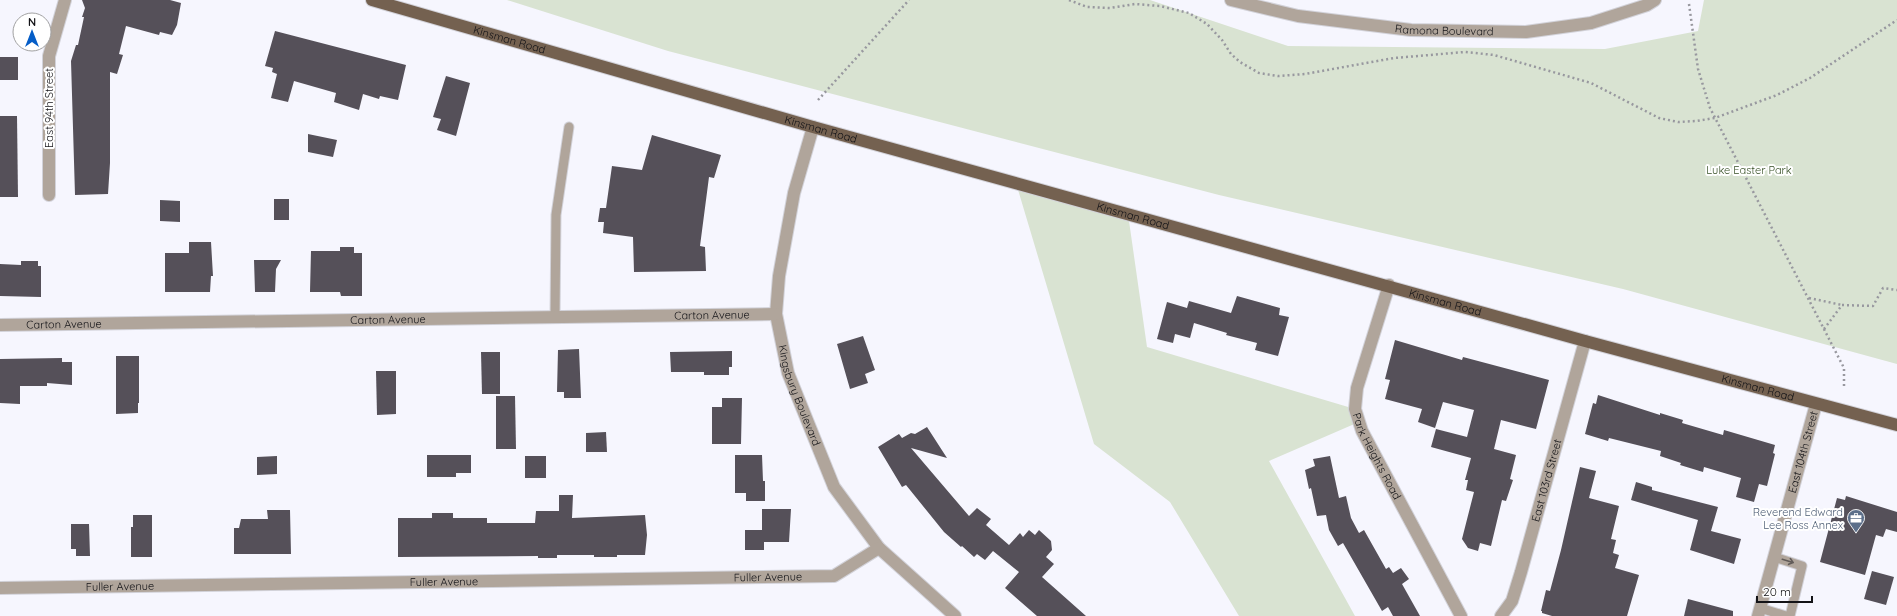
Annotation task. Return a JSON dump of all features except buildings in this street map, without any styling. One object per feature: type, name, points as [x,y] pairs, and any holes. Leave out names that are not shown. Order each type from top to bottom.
[{"type":"main road","name":"Kinsman Road","points":[[372,0],[813,127],[1816,404],[1897,425]]},
{"type":"street","name":"East 94th Street","points":[[49,194],[49,56],[65,0]]},
{"type":"street","name":"Ramona Boulevard","points":[[1231,0],[1298,16],[1411,30],[1526,32],[1591,23],[1647,5],[1655,0]]},
{"type":"street","name":"Kingsbury Boulevard","points":[[813,127],[794,193],[785,234],[779,276],[776,314],[788,373],[834,487],[879,548],[956,616]]},
{"type":"street","name":"Park Heights Road","points":[[1388,285],[1357,388],[1355,409],[1362,431],[1461,616]]},
{"type":"street","name":"Carton Avenue","points":[[0,325],[776,314]]},
{"type":"street","name":"East 103rd Street","points":[[1501,616],[1512,601],[1519,580],[1585,340]]},
{"type":"street","name":"East 104th Street","points":[[1759,612],[1816,404]]},
{"type":"street","name":"Fuller Avenue","points":[[0,588],[834,576],[879,548]]},
{"type":"lane","points":[[555,317],[556,215],[569,127]]},
{"type":"lane","points":[[1774,557],[1802,566],[1790,616]]},
{"type":"lane","points":[[1759,612],[1786,616]]},
{"type":"path","points":[[818,100],[910,0]]},
{"type":"path","points":[[1069,0],[1087,7],[1110,8],[1135,4],[1160,6],[1188,13],[1207,24],[1222,40],[1231,54],[1250,69],[1278,76],[1304,74],[1394,58],[1465,52],[1494,55],[1590,83],[1659,118],[1678,122],[1716,118],[1778,95],[1810,78],[1897,20]]},
{"type":"path","points":[[1689,4],[1698,69],[1704,91],[1716,118],[1844,368],[1844,386]]},
{"type":"path","points":[[1808,298],[1842,305],[1873,306],[1883,288],[1897,290]]},
{"type":"path","points":[[1824,329],[1842,305]]},
{"type":"green space","name":"Luke Easter Park","points":[[507,0],[1150,0],[1288,46],[1605,49],[1698,31],[1704,0],[1897,0],[1897,364],[1623,289],[1219,195],[668,51]]},
{"type":"green space","points":[[1016,183],[1128,214],[1147,347],[1355,409],[1359,422],[1269,461],[1355,616],[1239,616],[1170,502],[1094,444]]},
{"type":"place","name":"Reverend Edward Lee Ross Annex","points":[[1856,533]]}]
